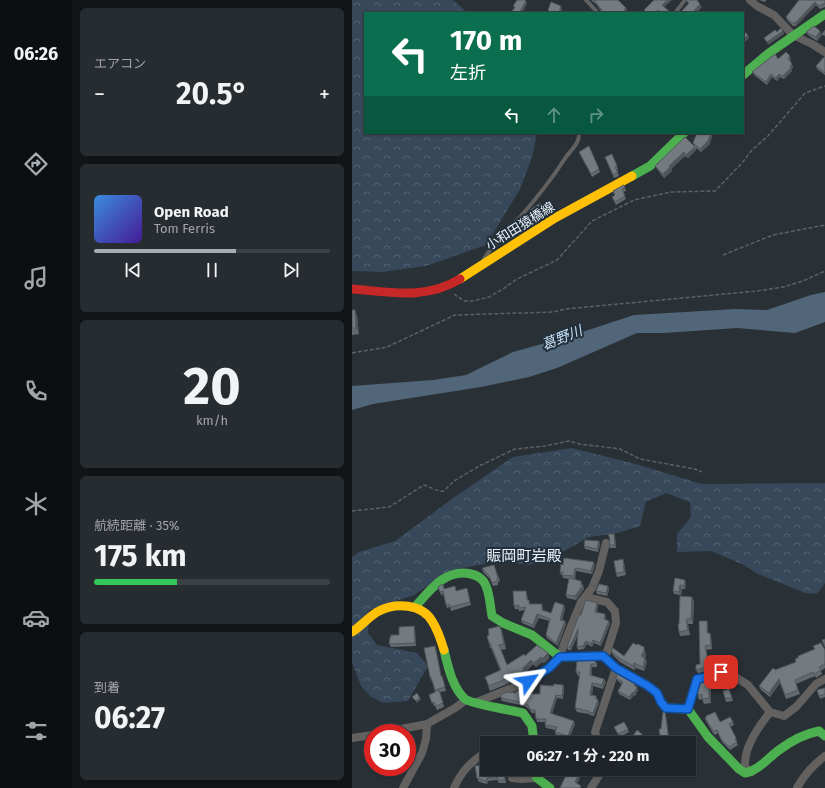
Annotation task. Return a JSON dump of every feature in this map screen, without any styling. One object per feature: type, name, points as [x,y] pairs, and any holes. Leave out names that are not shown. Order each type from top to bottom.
[{"type":"street","points":[[750,0],[757,6],[774,15],[793,35],[825,52]]},
{"type":"street","points":[[744,74],[793,35],[825,14]]},
{"type":"street","name":"小和田猿橋線","points":[[352,289],[410,294],[431,291],[451,285],[555,218],[650,166],[683,134]]},
{"type":"street","points":[[477,702],[528,681],[549,668],[560,657],[581,602],[592,588],[599,571],[606,543]]},
{"type":"street","points":[[415,607],[439,582],[455,575],[465,573],[477,576],[484,583],[492,616],[502,624],[532,635],[560,657],[603,656],[616,668],[648,686],[657,693],[661,702],[666,708],[688,709]]},
{"type":"street","points":[[586,597],[607,602],[615,611],[616,624],[605,658]]},
{"type":"street","points":[[352,632],[360,627],[368,617],[379,610],[393,606],[415,607],[428,616],[438,629],[451,679],[457,691],[466,700],[522,714],[529,719],[534,736]]},
{"type":"street","points":[[596,736],[595,732],[616,668]]},
{"type":"street","points":[[688,709],[697,679],[721,672],[732,675],[748,685],[770,712],[784,716],[796,708],[816,684],[825,679]]},
{"type":"street","points":[[416,726],[427,724],[456,708],[466,700]]},
{"type":"street","points":[[688,709],[708,738],[739,770],[745,773],[752,772],[779,750],[806,734],[819,732],[825,736]]},
{"type":"street","points":[[752,772],[745,767],[748,748],[753,736],[770,712]]},
{"type":"street","points":[[403,788],[422,753],[426,739],[427,724]]},
{"type":"street","points":[[352,738],[364,736]]},
{"type":"street","points":[[797,788],[802,779],[815,763],[825,756]]},
{"type":"street","points":[[454,788],[466,768],[480,757]]},
{"type":"street","points":[[512,776],[512,778],[521,779],[537,778],[550,788]]},
{"type":"street","points":[[591,788],[598,776]]},
{"type":"lane","points":[[586,0],[597,12]]},
{"type":"lane","points":[[676,12],[685,0]]},
{"type":"lane","points":[[479,268],[483,259],[526,210],[576,145],[579,134]]},
{"type":"path","points":[[451,285],[453,293],[464,301],[473,301],[489,297],[504,289],[517,279],[557,260],[592,221],[634,200],[671,192],[715,192],[752,150],[768,136],[805,93],[825,86]]},
{"type":"path","points":[[723,255],[773,235],[825,224]]},
{"type":"path","points":[[352,353],[387,347],[455,315],[553,312],[565,309],[728,295],[783,287],[803,281],[825,271]]},
{"type":"path","points":[[352,511],[389,507],[424,486],[430,487],[439,492],[444,491],[454,481],[479,466],[515,449],[545,446],[569,441],[580,444],[620,449],[640,459],[702,472]]},
{"type":"green space","points":[[352,0],[453,0],[467,12],[364,12],[364,134],[537,134],[532,158],[520,189],[486,245],[426,266],[382,272],[352,271]]},
{"type":"green space","points":[[572,448],[639,465],[702,484],[825,483],[825,583],[817,594],[805,593],[756,573],[744,565],[711,551],[677,552],[677,534],[691,517],[690,502],[666,493],[646,502],[640,526],[618,533],[589,537],[550,559],[529,565],[501,561],[451,570],[414,595],[369,610],[368,633],[377,645],[417,653],[428,666],[408,701],[383,703],[370,696],[361,686],[352,662],[352,557],[359,552],[395,541],[456,496],[513,457]]},
{"type":"shaded area","points":[[825,292],[825,322],[795,333],[737,328],[664,333],[637,333],[557,368],[529,377],[481,387],[373,404],[352,410],[352,386],[433,380],[466,375],[513,352],[567,337],[634,315],[736,309],[767,310],[811,295]]},
{"type":"building","points":[[517,0],[526,1],[520,12],[512,12],[515,7],[513,6]]},
{"type":"building","points":[[594,0],[618,0],[626,8],[624,12],[603,12]]},
{"type":"building","points":[[654,0],[668,0],[662,5],[670,12],[660,12],[658,10],[657,12],[645,12],[644,10]]},
{"type":"building","points":[[697,0],[700,4],[693,12],[681,12],[689,3],[686,1]]},
{"type":"building","points":[[799,0],[825,0],[825,4],[819,6],[815,2],[795,23],[792,23],[786,17]]},
{"type":"building","points":[[551,2],[561,6],[559,12],[550,12],[548,10]]},
{"type":"building","points":[[814,26],[820,31],[816,37],[806,32]]},
{"type":"building","points":[[781,28],[783,31],[767,42],[764,38],[775,30],[777,32]]},
{"type":"building","points":[[744,32],[748,35],[744,39]]},
{"type":"building","points":[[786,52],[790,56],[788,58],[792,64],[790,66],[791,68],[783,76],[779,74],[776,78],[771,74],[766,82],[752,72],[775,54],[778,59]]},
{"type":"building","points":[[825,56],[825,73],[816,66]]},
{"type":"building","points":[[697,134],[711,134],[708,141],[700,149],[693,143]]},
{"type":"building","points":[[685,137],[695,147],[686,155],[684,152],[663,174],[655,166]]},
{"type":"building","points":[[589,146],[599,169],[591,174],[579,152]]},
{"type":"building","points":[[612,154],[617,166],[615,167],[618,172],[613,175],[605,157]]},
{"type":"building","points":[[624,185],[625,188],[622,189],[625,196],[615,202],[612,197],[615,195],[613,191]]},
{"type":"building","points":[[540,203],[544,209],[530,220],[527,215],[530,212],[529,211]]},
{"type":"building","points":[[515,224],[519,228],[497,243],[508,230]]},
{"type":"building","points":[[352,310],[355,310],[356,328],[352,328]]},
{"type":"building","points":[[608,534],[614,534],[615,545],[609,545],[610,539]]},
{"type":"building","points":[[585,540],[599,541],[597,549],[584,546]]},
{"type":"building","points":[[564,558],[594,562],[591,571],[575,568],[574,576],[562,575],[563,572],[560,572],[561,564],[563,565]]},
{"type":"building","points":[[623,559],[624,572],[616,573],[614,561]]},
{"type":"building","points":[[494,565],[498,578],[497,581],[492,583],[489,576],[482,568]]},
{"type":"building","points":[[569,578],[581,581],[581,585],[583,585],[575,596],[566,595]]},
{"type":"building","points":[[675,578],[685,580],[684,586],[680,585],[679,592],[673,591]]},
{"type":"building","points":[[443,584],[444,589],[455,586],[456,591],[467,588],[470,602],[450,607],[449,604],[446,605],[443,591],[440,592],[438,587]]},
{"type":"building","points":[[599,584],[608,586],[606,593],[596,591]]},
{"type":"building","points":[[513,591],[526,591],[529,604],[542,604],[542,610],[551,613],[555,602],[564,605],[560,620],[565,621],[556,643],[546,635],[550,619],[537,614],[533,625],[521,620],[526,607],[518,608],[519,605],[514,606]]},
{"type":"building","points":[[680,596],[692,597],[691,619],[686,619],[688,630],[679,632],[678,624]]},
{"type":"building","points":[[586,600],[597,603],[595,612],[605,614],[604,619],[609,621],[600,643],[593,640],[591,644],[586,641],[583,646],[577,647],[578,629],[570,647],[567,647],[579,615],[581,615]]},
{"type":"building","points":[[699,621],[707,621],[707,633],[710,633],[711,645],[705,646],[709,666],[696,670],[696,665],[700,664]]},
{"type":"building","points":[[414,626],[415,643],[389,644],[391,635],[399,635],[399,627]]},
{"type":"building","points":[[500,626],[504,644],[499,645],[507,665],[524,654],[525,656],[537,645],[548,653],[542,659],[541,657],[534,663],[531,660],[523,668],[524,671],[489,686],[485,677],[501,670],[489,643],[487,636],[489,635],[488,629]]},
{"type":"building","points":[[825,639],[825,647],[822,640]]},
{"type":"building","points":[[633,643],[644,647],[644,651],[641,656],[645,658],[643,667],[634,663],[633,666],[619,658],[611,651],[613,648],[624,656]]},
{"type":"building","points":[[821,643],[825,650],[825,664],[819,667],[821,670],[814,674],[813,672],[795,680],[798,690],[785,695],[779,679],[769,693],[759,686],[773,668],[775,670],[796,662],[795,659],[798,658],[798,656],[815,649],[813,646]]},
{"type":"building","points":[[435,646],[441,676],[445,687],[435,690],[430,677],[424,648]]},
{"type":"building","points":[[577,660],[596,660],[595,664],[591,664],[590,675],[604,679],[602,685],[592,683],[590,695],[596,696],[596,699],[598,700],[593,713],[575,708],[580,672],[576,672]]},
{"type":"building","points":[[617,674],[635,684],[634,686],[637,687],[634,693],[633,692],[629,697],[618,691],[623,682],[616,678]]},
{"type":"building","points":[[709,676],[709,698],[702,699],[702,694],[698,695],[697,687],[700,678]]},
{"type":"building","points":[[554,684],[563,685],[562,696],[556,695],[550,713],[574,721],[568,736],[555,732],[557,727],[545,725],[546,719],[536,719],[535,710],[531,710],[528,705],[501,698],[501,695],[507,692],[516,693],[516,691],[522,692],[522,694],[540,694],[540,685],[553,686]]},
{"type":"building","points":[[825,688],[825,694],[819,696],[817,690]]},
{"type":"building","points":[[729,689],[732,698],[725,698],[723,691]]},
{"type":"building","points":[[439,690],[443,703],[436,706],[434,702],[432,703],[429,695]]},
{"type":"building","points":[[417,693],[420,698],[416,701],[412,697]]},
{"type":"building","points":[[665,711],[668,736],[660,736],[659,729],[661,729],[663,712]]},
{"type":"building","points":[[715,712],[720,722],[730,717],[733,722],[729,724],[737,742],[729,747],[721,739],[717,730],[714,731],[712,729],[705,718],[706,716]]},
{"type":"building","points":[[624,722],[628,729],[618,734],[614,727]]},
{"type":"building","points":[[637,730],[642,734],[640,736],[633,736]]},
{"type":"building","points":[[480,765],[480,776],[497,776],[487,778],[486,781],[477,778],[475,766]]},
{"type":"building","points":[[497,776],[504,776],[505,780],[498,780]]},
{"type":"building","points":[[566,776],[578,776],[575,782],[581,786],[580,788],[560,788]]},
{"type":"traffic: fast","points":[[744,74],[769,53],[825,14]]},
{"type":"traffic: fast","points":[[632,176],[650,166],[683,134]]},
{"type":"traffic: fast","points":[[415,607],[439,582],[446,577],[462,573],[477,576],[486,586],[489,594],[492,616],[503,623],[532,635],[560,657],[603,656],[616,668],[648,686],[657,693],[661,702],[666,708],[688,709],[708,737],[739,769],[745,773],[759,767],[779,750],[798,738],[819,731],[825,736]]},
{"type":"traffic: fast","points":[[444,650],[454,682],[457,689],[465,699],[483,705],[523,713],[532,726],[533,736]]},
{"type":"traffic: fast","points":[[536,776],[550,788]]},
{"type":"traffic: slow","points":[[460,279],[555,218],[632,176]]},
{"type":"traffic: slow","points":[[352,632],[379,611],[393,606],[408,606],[428,615],[436,628],[444,650]]},
{"type":"traffic: jam","points":[[352,289],[394,293],[421,292],[447,286],[460,279]]},
{"type":"district","name":"賑岡町岩殿","points":[[524,556]]},
{"type":"route","points":[[528,681],[549,668],[560,657],[603,656],[616,668],[648,686],[657,693],[661,702],[666,708],[688,709],[697,679],[721,672]]},
{"type":"water label","name":"葛野川","points":[[562,338]]}]
